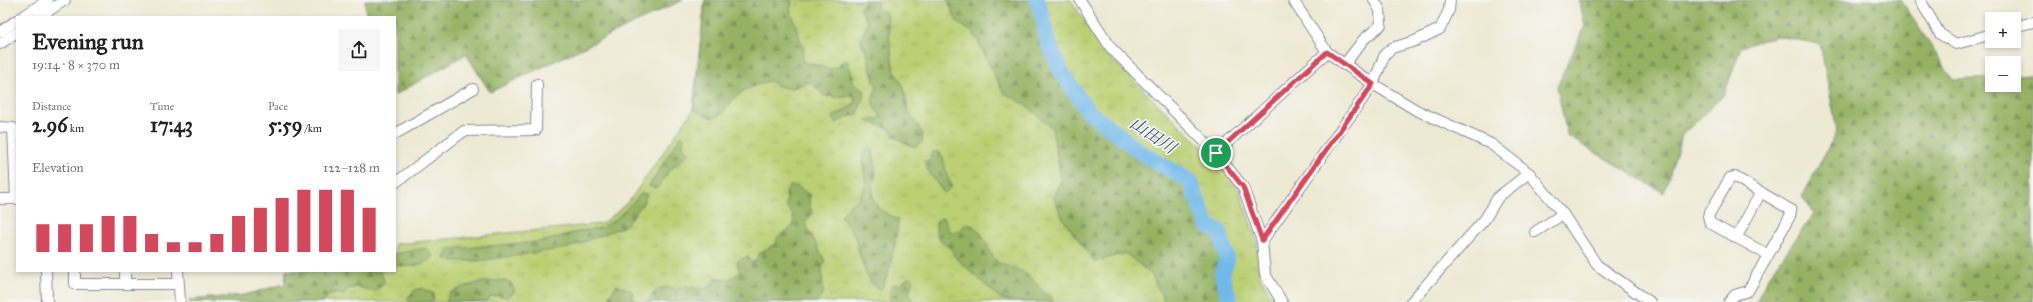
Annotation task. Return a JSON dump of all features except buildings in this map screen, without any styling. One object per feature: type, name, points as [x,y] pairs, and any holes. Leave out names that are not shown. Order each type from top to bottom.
[{"type":"street","points":[[24,16],[48,0]]},
{"type":"street","points":[[41,16],[65,0]]},
{"type":"street","points":[[1080,0],[1111,48],[1216,153],[1243,187],[1262,240],[1265,274],[1282,302]]},
{"type":"street","points":[[1293,0],[1327,52],[1344,65],[1416,110],[1491,144],[1529,173],[1563,214],[1597,265],[1648,301]]},
{"type":"street","points":[[1344,65],[1364,39],[1381,24],[1380,10],[1374,0]]},
{"type":"street","points":[[1262,240],[1373,84],[1385,54],[1388,51],[1440,29],[1449,10],[1450,0]]},
{"type":"street","points":[[1920,0],[1940,34],[1956,44],[1985,36]]},
{"type":"street","points":[[0,32],[16,21]]},
{"type":"street","points":[[2021,25],[2033,22]]},
{"type":"street","points":[[0,44],[16,33]]},
{"type":"street","points":[[1216,153],[1327,52]]},
{"type":"street","points":[[396,182],[464,131],[536,130],[537,84]]},
{"type":"street","points":[[396,133],[473,89]]},
{"type":"street","points":[[0,127],[13,128],[16,199],[0,199]]},
{"type":"street","points":[[1411,302],[1485,219],[1498,197],[1529,173]]},
{"type":"street","points":[[1729,302],[1735,295],[1748,291],[1790,216],[1791,210],[1735,177],[1730,178],[1708,216],[1710,223],[1768,255]]},
{"type":"street","points":[[396,183],[407,182]]},
{"type":"street","points":[[1736,238],[1761,192]]},
{"type":"street","points":[[1535,232],[1563,214]]},
{"type":"street","points":[[46,272],[47,302]]},
{"type":"street","points":[[75,272],[75,284],[178,284]]},
{"type":"street","points":[[125,272],[126,284]]},
{"type":"street","points":[[178,272],[180,302]]},
{"type":"green space","points":[[365,0],[683,0],[490,92],[466,54],[396,94],[396,16],[366,16]]},
{"type":"green space","points":[[705,0],[1071,0],[1104,52],[1214,158],[1239,190],[1257,242],[1260,277],[1275,302],[189,302],[189,300],[245,295],[285,284],[286,272],[396,272],[396,244],[601,224],[630,200],[693,110]]},
{"type":"green space","points":[[705,0],[790,0],[792,2],[790,10],[804,49],[802,61],[829,69],[838,67],[841,62],[847,61],[853,76],[853,82],[865,91],[858,113],[835,123],[833,117],[855,104],[854,95],[837,97],[824,96],[811,82],[793,88],[787,88],[769,81],[741,93],[734,99],[724,112],[713,118],[693,110]]},
{"type":"green space","points":[[866,0],[877,0],[877,9],[887,13],[893,68],[904,88],[908,111],[923,134],[922,142],[914,147],[894,137],[890,129],[866,121],[871,118],[878,119],[882,117],[875,109],[873,99],[877,86],[874,82],[867,52],[860,41],[868,22],[860,9]]},
{"type":"green space","points":[[947,0],[1034,0],[1050,53],[1061,77],[1090,121],[1158,166],[1177,182],[1186,184],[1205,226],[1216,233],[1220,240],[1223,266],[1220,276],[1227,302],[1165,302],[1151,274],[1125,253],[1095,262],[1063,219],[1054,198],[1061,180],[1052,128],[1027,106],[1003,92],[974,33],[958,23]]},
{"type":"green space","points":[[1579,0],[1901,0],[1953,80],[1985,78],[1985,92],[2021,92],[2021,76],[2033,75],[2033,302],[1756,302],[1768,278],[1814,213],[1802,197],[1837,131],[1820,44],[1776,36],[1741,47],[1724,95],[1682,135],[1664,193],[1567,136],[1557,86],[1585,26]]},
{"type":"green space","points":[[681,135],[684,137],[683,147],[689,153],[669,171],[657,188],[649,186]]},
{"type":"green space","points":[[867,148],[873,149],[876,174],[872,186],[874,201],[879,209],[898,220],[889,269],[880,290],[866,274],[855,237],[841,216],[849,206],[859,198],[866,185],[862,154]]},
{"type":"green space","points":[[932,152],[939,152],[943,157],[947,176],[951,184],[951,188],[944,193],[930,174],[924,161],[930,161]]},
{"type":"green space","points":[[790,186],[798,187],[810,195],[809,202],[812,213],[805,223],[825,261],[822,267],[823,295],[816,302],[646,302],[656,291],[662,288],[671,287],[676,290],[687,286],[703,289],[712,285],[716,277],[722,279],[731,278],[740,273],[737,261],[748,256],[750,262],[755,262],[759,253],[776,244],[777,238],[793,226],[794,220],[790,211],[786,207],[787,190]]},
{"type":"green space","points":[[641,194],[647,194],[644,202],[625,226],[568,248],[478,261],[457,261],[445,259],[449,249],[544,241],[580,231],[601,228],[616,219]]},
{"type":"green space","points":[[941,218],[945,219],[949,231],[957,232],[967,224],[976,228],[983,237],[995,260],[1023,272],[1052,298],[1053,302],[1012,302],[1000,298],[956,258],[951,248],[943,243],[936,234],[936,223]]},
{"type":"green space","points":[[426,248],[434,257],[415,266],[406,266],[396,265],[396,254]]},
{"type":"green space","points":[[286,272],[380,272],[385,283],[374,292],[358,287],[347,289],[344,295],[330,293],[322,302],[189,302],[189,300],[245,295],[285,284]]},
{"type":"green space","points":[[910,277],[913,280],[909,293],[913,302],[891,302],[889,295],[892,287],[900,284]]},
{"type":"green space","points":[[500,280],[510,282],[515,291],[508,298],[493,296],[486,302],[446,302],[450,293],[462,287]]},
{"type":"green space","points":[[617,285],[632,291],[635,302],[609,302],[610,295]]},
{"type":"green space","points":[[422,288],[434,294],[433,302],[410,302],[407,298],[415,290]]},
{"type":"waterway","name":"山田川","points":[[1037,0],[1048,42],[1062,73],[1087,110],[1143,154],[1190,181],[1208,226],[1220,232],[1227,260],[1222,274],[1230,302]]},
{"type":"route","points":[[1327,52],[1373,84],[1262,240],[1243,187],[1216,153],[1327,52]]}]
